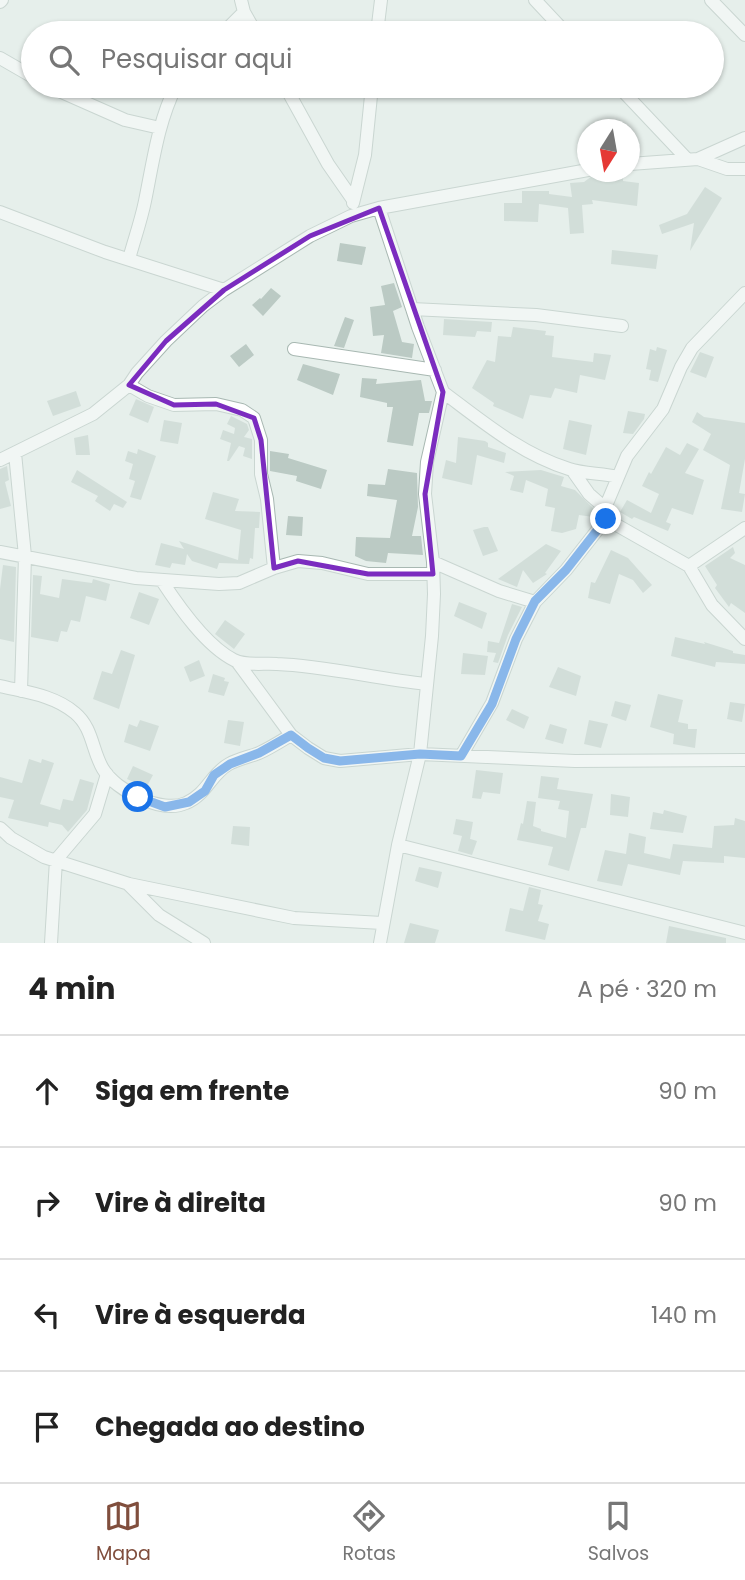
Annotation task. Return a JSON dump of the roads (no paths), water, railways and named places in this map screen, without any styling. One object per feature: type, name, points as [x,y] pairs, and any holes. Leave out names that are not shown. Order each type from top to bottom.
[{"type":"street","points":[[379,21],[382,0]]},
{"type":"street","points":[[535,0],[555,21]]},
{"type":"street","points":[[711,0],[745,35]]},
{"type":"street","points":[[231,21],[242,6]]},
{"type":"street","points":[[0,58],[21,71]]},
{"type":"street","points":[[75,98],[125,120],[160,128]]},
{"type":"street","points":[[129,259],[144,205],[160,128],[170,98]]},
{"type":"street","points":[[292,98],[328,164],[353,200]]},
{"type":"street","points":[[351,216],[365,155],[371,98]]},
{"type":"street","points":[[630,98],[693,159],[727,169],[745,169]]},
{"type":"street","points":[[640,163],[693,159],[745,138]]},
{"type":"street","points":[[0,460],[93,414],[129,385],[166,341],[203,306],[310,236],[351,216],[379,208],[577,172]]},
{"type":"street","points":[[379,208],[443,392],[428,462],[425,494],[433,568],[432,636],[420,754],[398,845],[380,943]]},
{"type":"street","points":[[0,212],[224,290]]},
{"type":"street","points":[[461,756],[492,704],[516,639],[535,601],[566,570],[605,514],[626,456],[663,409],[692,348],[745,293]]},
{"type":"street","points":[[412,309],[536,316],[622,326]]},
{"type":"street","points":[[294,349],[435,370]]},
{"type":"street","points":[[129,385],[148,396],[174,405],[216,404],[242,410],[254,418],[261,440],[261,474],[267,499],[274,568]]},
{"type":"street","points":[[443,392],[508,441],[535,455],[572,470],[618,477]]},
{"type":"street","points":[[15,453],[25,556],[21,691]]},
{"type":"street","points":[[572,470],[605,514],[689,566],[712,605],[745,639]]},
{"type":"street","points":[[689,566],[745,528]]},
{"type":"street","points":[[0,552],[162,581],[219,584],[239,583],[298,561],[322,563],[368,574],[433,568],[535,601]]},
{"type":"street","points":[[162,581],[186,615],[216,647],[239,663],[291,735],[324,758],[340,761],[420,754],[631,762],[745,760]]},
{"type":"street","points":[[239,663],[315,667],[427,684]]},
{"type":"street","points":[[0,686],[50,698],[75,712],[86,726],[102,768],[114,782],[138,797],[165,807],[189,802],[205,791],[214,775],[230,764],[259,753],[291,735]]},
{"type":"street","points":[[51,943],[56,860],[95,814],[107,774]]},
{"type":"street","points":[[0,828],[24,847],[44,857],[129,884],[294,918],[382,923]]},
{"type":"street","points":[[398,845],[745,933]]},
{"type":"street","points":[[129,884],[159,915],[204,943]]}]
